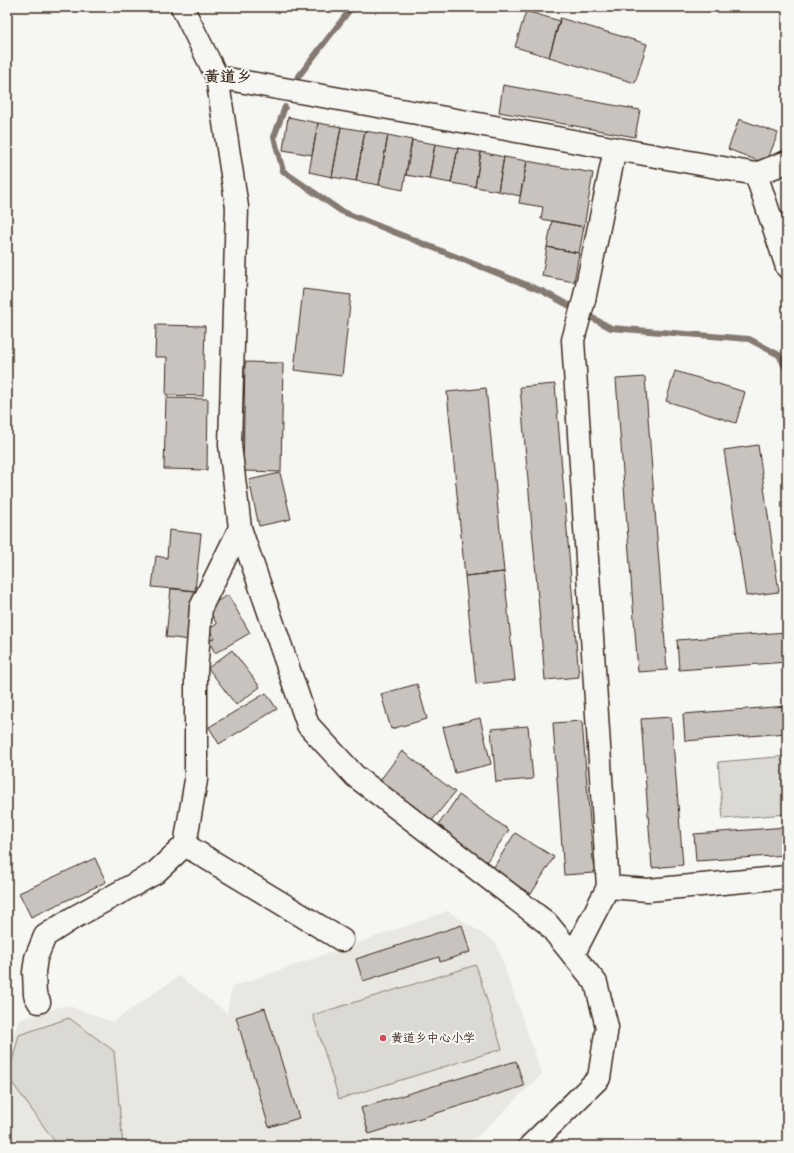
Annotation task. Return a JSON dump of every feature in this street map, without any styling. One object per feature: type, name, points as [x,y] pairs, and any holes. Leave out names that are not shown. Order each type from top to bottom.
[{"type":"street","points":[[182,7],[217,77],[237,207],[230,445],[240,528],[308,725],[355,776],[547,923],[596,983],[607,1027],[599,1078],[530,1146]]},
{"type":"street","points":[[217,77],[756,174],[787,162]]},
{"type":"street","points":[[573,955],[608,887],[573,340],[584,300],[616,149]]},
{"type":"street","points":[[756,174],[787,267]]},
{"type":"street","points":[[39,1002],[35,995],[34,972],[36,958],[45,936],[73,918],[155,873],[185,845],[196,780],[196,672],[201,607],[240,528]]},
{"type":"street","points":[[185,845],[342,940]]},
{"type":"street","points":[[608,887],[648,890],[787,877]]},
{"type":"shaded area","points":[[787,756],[787,814],[723,819],[718,762]]},
{"type":"shaded area","name":"黄道乡中心小学","points":[[448,911],[496,943],[542,1074],[477,1137],[463,1146],[7,1146],[7,1052],[19,1020],[66,1005],[113,1022],[179,976],[227,1013],[232,987]]},
{"type":"shaded area","points":[[476,965],[502,1049],[339,1099],[313,1015]]},
{"type":"shaded area","points":[[69,1018],[114,1051],[123,1146],[58,1146],[8,1077],[19,1035]]},
{"type":"building","points":[[526,11],[560,21],[549,57],[515,47]]},
{"type":"building","points":[[560,18],[647,44],[635,83],[549,57]]},
{"type":"building","points":[[503,85],[640,110],[635,137],[499,112]]},
{"type":"building","points":[[288,117],[318,123],[312,155],[283,150]]},
{"type":"building","points":[[739,119],[778,133],[766,164],[728,149]]},
{"type":"building","points":[[318,123],[341,127],[332,177],[309,172]]},
{"type":"building","points":[[341,127],[365,131],[356,181],[332,177]]},
{"type":"building","points":[[365,131],[388,135],[379,185],[356,181]]},
{"type":"building","points":[[388,135],[412,140],[403,190],[379,185]]},
{"type":"building","points":[[412,140],[435,144],[429,179],[406,175]]},
{"type":"building","points":[[435,144],[458,148],[451,183],[429,179]]},
{"type":"building","points":[[458,148],[481,152],[475,187],[451,183]]},
{"type":"building","points":[[481,152],[504,157],[498,191],[475,187]]},
{"type":"building","points":[[504,157],[527,161],[520,196],[498,191]]},
{"type":"building","points":[[527,161],[593,173],[584,227],[541,219],[543,207],[519,203]]},
{"type":"building","points":[[552,221],[584,227],[579,253],[547,247]]},
{"type":"building","points":[[547,247],[579,253],[574,282],[542,276]]},
{"type":"building","points":[[303,289],[351,295],[342,376],[294,370]]},
{"type":"building","points":[[156,325],[205,326],[203,396],[166,395],[167,357],[155,357]]},
{"type":"building","points":[[245,362],[283,363],[281,472],[243,471]]},
{"type":"building","points":[[675,371],[745,392],[736,423],[666,401]]},
{"type":"building","points":[[645,377],[667,670],[638,672],[616,379]]},
{"type":"building","points":[[555,384],[579,677],[545,680],[520,387]]},
{"type":"building","points":[[486,388],[504,572],[465,576],[447,392]]},
{"type":"building","points":[[166,398],[208,399],[207,470],[164,469]]},
{"type":"building","points":[[758,445],[779,592],[746,596],[724,450]]},
{"type":"building","points":[[280,473],[291,519],[259,526],[249,480]]},
{"type":"building","points":[[169,530],[201,534],[195,591],[152,587],[156,556],[167,558]]},
{"type":"building","points":[[504,572],[515,680],[476,684],[465,576]]},
{"type":"building","points":[[171,588],[195,591],[190,640],[166,637]]},
{"type":"building","points":[[228,595],[250,633],[215,653],[209,641],[214,638],[209,629],[217,624],[207,607]]},
{"type":"building","points":[[787,632],[787,662],[679,670],[677,640]]},
{"type":"building","points":[[232,650],[260,687],[236,705],[208,668]]},
{"type":"building","points":[[417,684],[427,719],[391,729],[381,694]]},
{"type":"building","points":[[266,693],[277,709],[219,744],[209,727]]},
{"type":"building","points":[[787,706],[787,733],[685,741],[683,714]]},
{"type":"building","points":[[671,717],[683,865],[652,868],[641,719]]},
{"type":"building","points":[[480,718],[491,764],[455,773],[443,727]]},
{"type":"building","points":[[582,721],[594,873],[564,875],[553,723]]},
{"type":"building","points":[[528,726],[533,779],[496,782],[491,729]]},
{"type":"building","points":[[402,751],[455,792],[427,827],[375,787]]},
{"type":"building","points":[[459,795],[509,830],[484,865],[434,831]]},
{"type":"building","points":[[787,827],[787,855],[696,861],[694,834]]},
{"type":"building","points":[[515,833],[554,857],[531,894],[492,870]]},
{"type":"building","points":[[95,858],[106,882],[31,917],[19,893]]},
{"type":"building","points":[[462,925],[470,952],[440,962],[439,957],[363,981],[356,959]]},
{"type":"building","points":[[265,1008],[299,1118],[269,1127],[236,1017]]},
{"type":"building","points":[[516,1061],[524,1086],[369,1134],[361,1108]]},
{"type":"waterway","points":[[295,81],[352,7]]},
{"type":"waterway","points":[[285,107],[274,137],[283,171],[341,211],[542,291],[611,328],[749,339],[779,355],[787,371]]},
{"type":"place","name":"黄道乡中心小学","points":[[383,1038]]},
{"type":"district","name":"黄道乡","points":[[228,76]]}]
